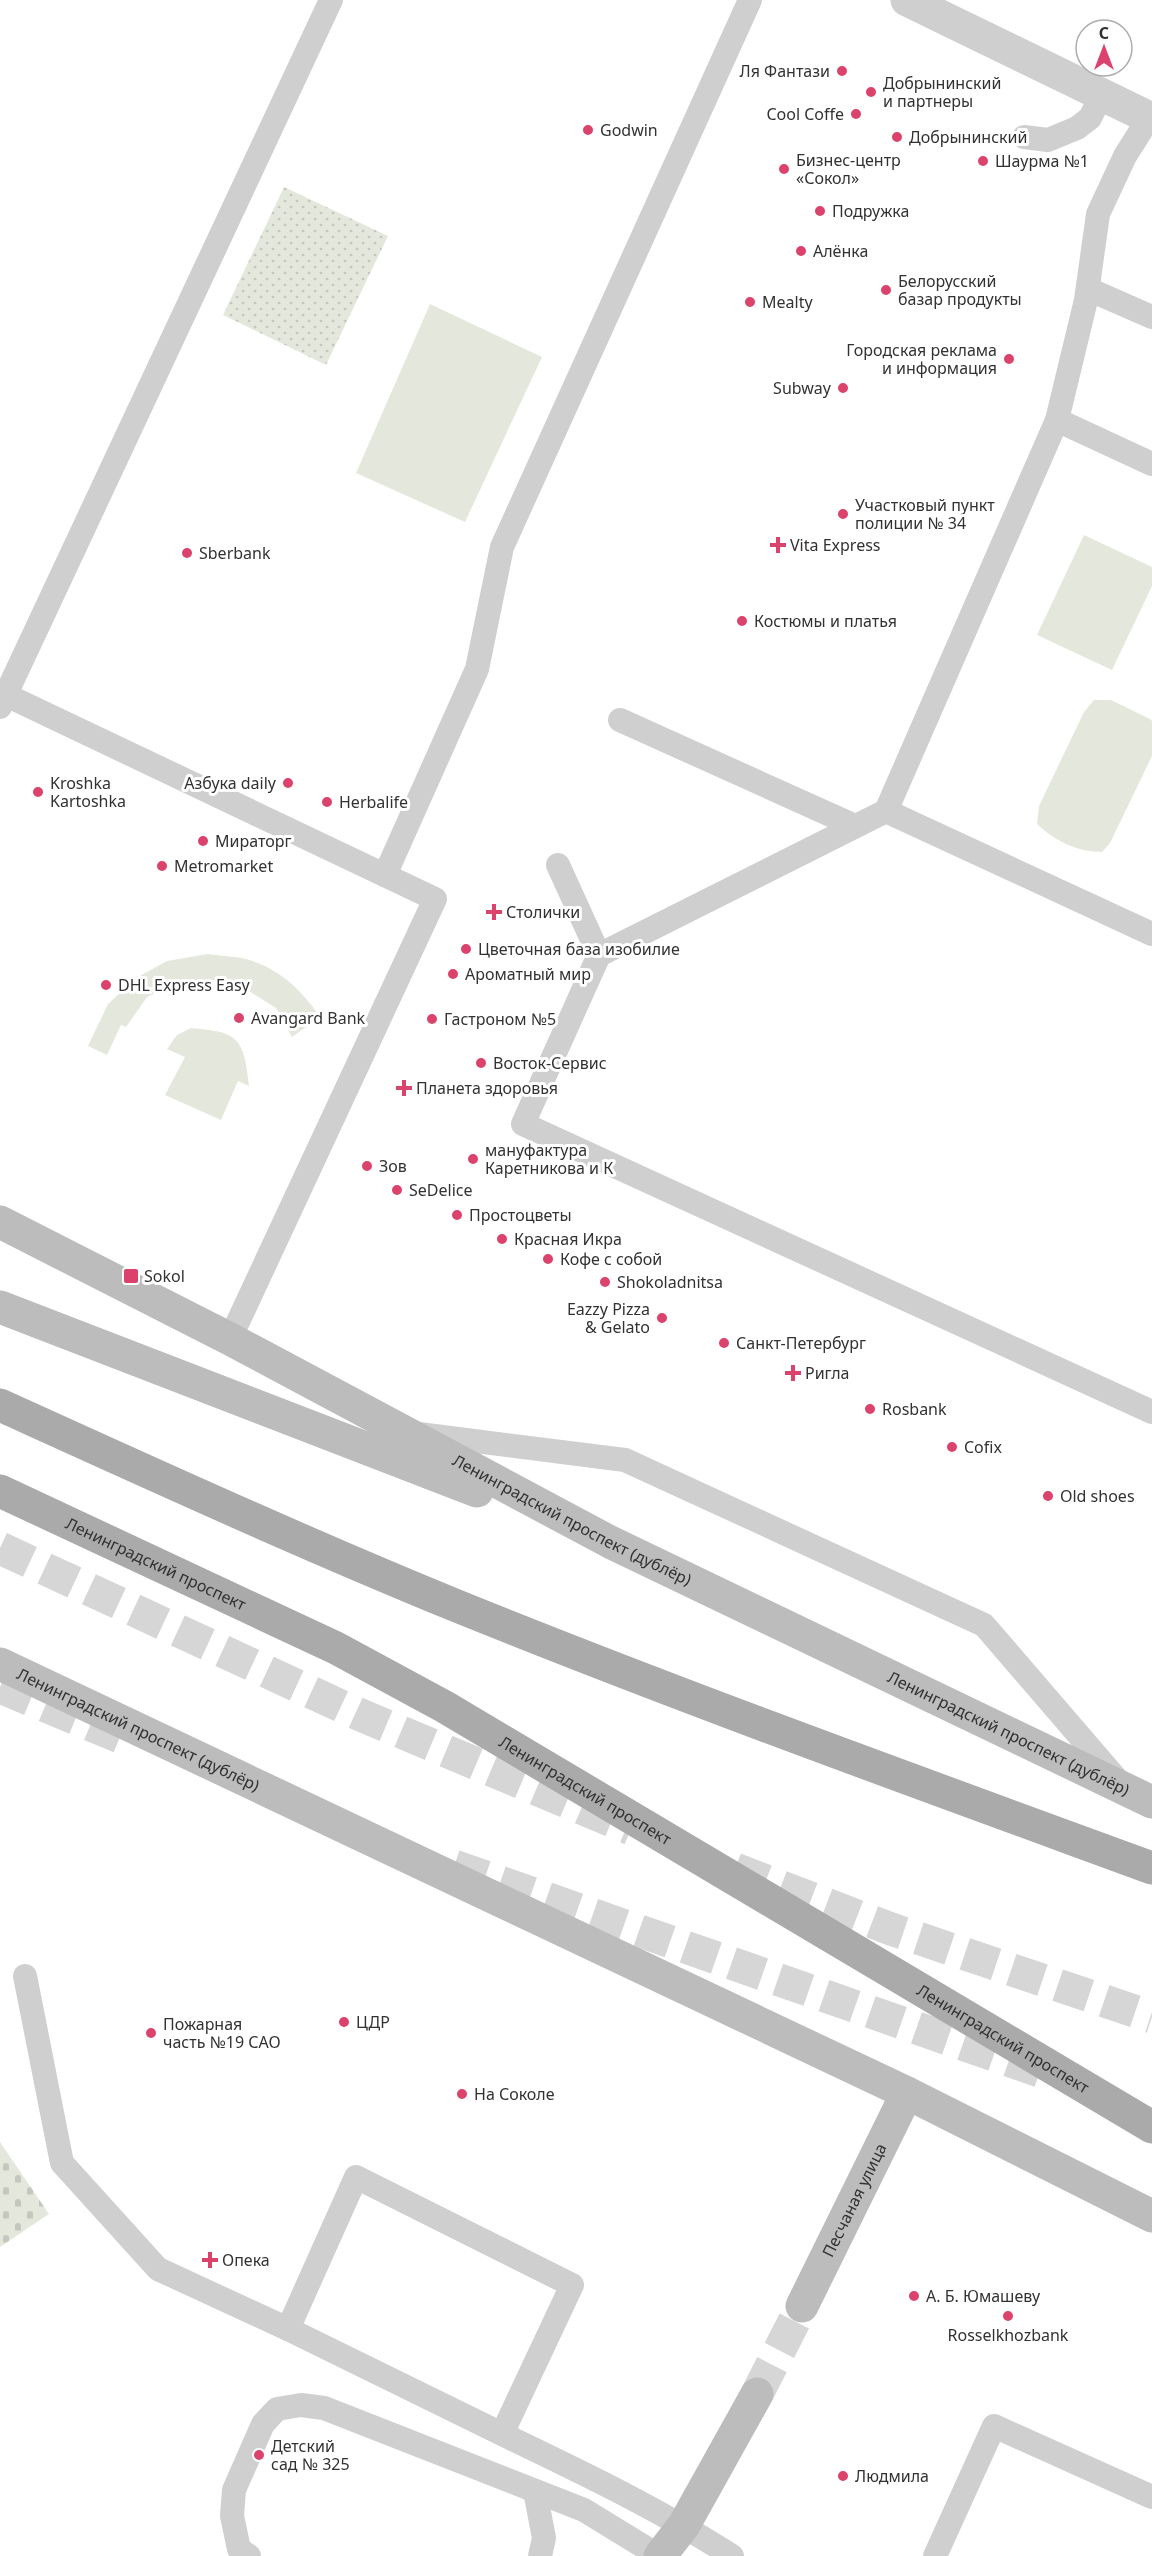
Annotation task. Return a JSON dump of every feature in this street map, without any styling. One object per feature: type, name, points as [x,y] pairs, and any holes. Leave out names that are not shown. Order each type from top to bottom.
[{"type":"main road","name":"Ленинградский проспект (дублёр)","points":[[0,1222],[230,1339],[610,1542],[1139,1796]]},
{"type":"main road","points":[[0,1307],[610,1542]]},
{"type":"main road","points":[[0,1406],[263,1525],[457,1606],[691,1698],[1152,1868]]},
{"type":"main road","name":"Ленинградский проспект","points":[[0,1491],[336,1648],[445,1707],[1152,2127]]},
{"type":"main road","name":"Ленинградский проспект (дублёр)","points":[[0,1664],[907,2093],[1152,2216]]},
{"type":"main road","name":"Песчаная улица","points":[[802,2306],[907,2093]]},
{"type":"main road","points":[[660,2556],[684,2525],[756,2394]]},
{"type":"street","points":[[908,0],[947,9],[1151,119]]},
{"type":"lane","points":[[230,1339],[435,899],[3,701],[331,0]]},
{"type":"lane","points":[[385,875],[477,669],[502,547],[750,0]]},
{"type":"lane","points":[[1024,137],[1048,140],[1077,128],[1090,118],[1102,94]]},
{"type":"lane","points":[[1151,119],[1125,156],[1098,214],[1088,289],[1057,420],[886,811],[599,955],[523,1124],[1152,1412]]},
{"type":"lane","points":[[1088,289],[1152,317]]},
{"type":"lane","points":[[1057,420],[1152,464]]},
{"type":"lane","points":[[620,720],[855,826]]},
{"type":"lane","points":[[886,811],[1152,934]]},
{"type":"lane","points":[[558,865],[599,955]]},
{"type":"lane","points":[[406,1432],[625,1460],[984,1624],[1139,1796]]},
{"type":"lane","points":[[25,1976],[62,2163],[158,2269],[288,2329],[612,2487],[684,2525],[732,2556]]},
{"type":"lane","points":[[288,2329],[356,2177],[572,2285],[502,2434]]},
{"type":"lane","points":[[249,2556],[239,2549],[232,2516],[234,2490],[263,2424],[277,2409],[300,2405],[324,2408],[584,2510],[660,2556]]},
{"type":"lane","points":[[935,2556],[994,2426],[1152,2497]]},
{"type":"lane","points":[[535,2491],[544,2538],[540,2556]]},
{"type":"green space","points":[[284,187],[388,236],[326,365],[223,315]]},
{"type":"green space","points":[[430,304],[542,357],[465,522],[356,473]]},
{"type":"green space","points":[[1084,535],[1152,567],[1152,586],[1112,670],[1037,635]]},
{"type":"green space","points":[[1094,700],[1111,700],[1152,721],[1152,756],[1110,843],[1102,852],[1075,848],[1051,836],[1037,824],[1039,806],[1084,712]]},
{"type":"green space","points":[[208,954],[246,959],[269,968],[298,989],[320,1017],[292,1037],[276,1008],[249,991],[217,980],[179,981],[147,997],[126,1027],[121,1025],[107,1055],[88,1046],[108,1004],[136,978],[167,961]]},
{"type":"green space","points":[[191,1028],[229,1035],[241,1047],[249,1086],[238,1081],[221,1120],[165,1095],[185,1057],[167,1049],[177,1035]]},
{"type":"green space","points":[[0,2142],[49,2214],[0,2247]]},
{"type":"tunnel","points":[[0,1548],[356,1713],[631,1829]]},
{"type":"tunnel","points":[[0,1687],[120,1737]]},
{"type":"tunnel","points":[[454,1866],[1048,2074]]},
{"type":"tunnel","points":[[735,1869],[891,1929],[1152,2017]]},
{"type":"tunnel","points":[[757,2394],[802,2306]]},
{"type":"place","name":"Ля Фантази","points":[[842,71]]},
{"type":"place","name":"Добрынинский и партнеры","points":[[871,92]]},
{"type":"place","name":"Cool Coffe","points":[[856,114]]},
{"type":"place","name":"Godwin","points":[[588,130]]},
{"type":"place","name":"Добрынинский","points":[[897,137]]},
{"type":"place","name":"Шаурма №1","points":[[983,161]]},
{"type":"place","name":"Бизнес-центр «Сокол»","points":[[784,169]]},
{"type":"place","name":"Подружка","points":[[820,211]]},
{"type":"place","name":"Алёнка","points":[[801,251]]},
{"type":"place","name":"Белорусский базар продукты","points":[[886,290]]},
{"type":"place","name":"Mealty","points":[[750,302]]},
{"type":"place","name":"Городская реклама и информация","points":[[1009,359]]},
{"type":"place","name":"Subway","points":[[843,388]]},
{"type":"place","name":"Участковый пункт полиции № 34","points":[[843,514]]},
{"type":"place","name":"Vita Express","points":[[778,545]]},
{"type":"place","name":"Sberbank","points":[[187,553]]},
{"type":"place","name":"Костюмы и платья","points":[[742,621]]},
{"type":"place","name":"Азбука daily","points":[[288,783]]},
{"type":"place","name":"Kroshka Kartoshka","points":[[38,792]]},
{"type":"place","name":"Herbalife","points":[[327,802]]},
{"type":"place","name":"Мираторг","points":[[203,841]]},
{"type":"place","name":"Metromarket","points":[[162,866]]},
{"type":"place","name":"Столички","points":[[494,912]]},
{"type":"place","name":"Цветочная база изобилие","points":[[466,949]]},
{"type":"place","name":"Ароматный мир","points":[[453,974]]},
{"type":"place","name":"DHL Express Easy","points":[[106,985]]},
{"type":"place","name":"Avangard Bank","points":[[239,1018]]},
{"type":"place","name":"Гастроном №5","points":[[432,1019]]},
{"type":"place","name":"Восток-Сервис","points":[[481,1063]]},
{"type":"place","name":"Планета здоровья","points":[[404,1088]]},
{"type":"place","name":"мануфактура Каретникова и К","points":[[473,1159]]},
{"type":"place","name":"Зов","points":[[367,1166]]},
{"type":"place","name":"SeDelice","points":[[397,1190]]},
{"type":"place","name":"Простоцветы","points":[[457,1215]]},
{"type":"place","name":"Красная Икра","points":[[502,1239]]},
{"type":"place","name":"Кофе с собой","points":[[548,1259]]},
{"type":"place","name":"Sokol","points":[[131,1276]]},
{"type":"place","name":"Shokoladnitsa","points":[[605,1282]]},
{"type":"place","name":"Eazzy Pizza & Gelato","points":[[662,1318]]},
{"type":"place","name":"Санкт-Петербург","points":[[724,1343]]},
{"type":"place","name":"Ригла","points":[[793,1373]]},
{"type":"place","name":"Rosbank","points":[[870,1409]]},
{"type":"place","name":"Cofix","points":[[952,1447]]},
{"type":"place","name":"Old shoes","points":[[1048,1496]]},
{"type":"place","name":"ЦДР","points":[[344,2022]]},
{"type":"place","name":"Пожарная часть №19 САО","points":[[151,2033]]},
{"type":"place","name":"На Соколе","points":[[462,2094]]},
{"type":"place","name":"Опека","points":[[210,2260]]},
{"type":"place","name":"А. Б. Юмашеву","points":[[914,2296]]},
{"type":"place","name":"Rosselkhozbank","points":[[1008,2316]]},
{"type":"place","name":"Детский сад № 325","points":[[259,2455]]},
{"type":"place","name":"Людмила","points":[[843,2476]]}]
